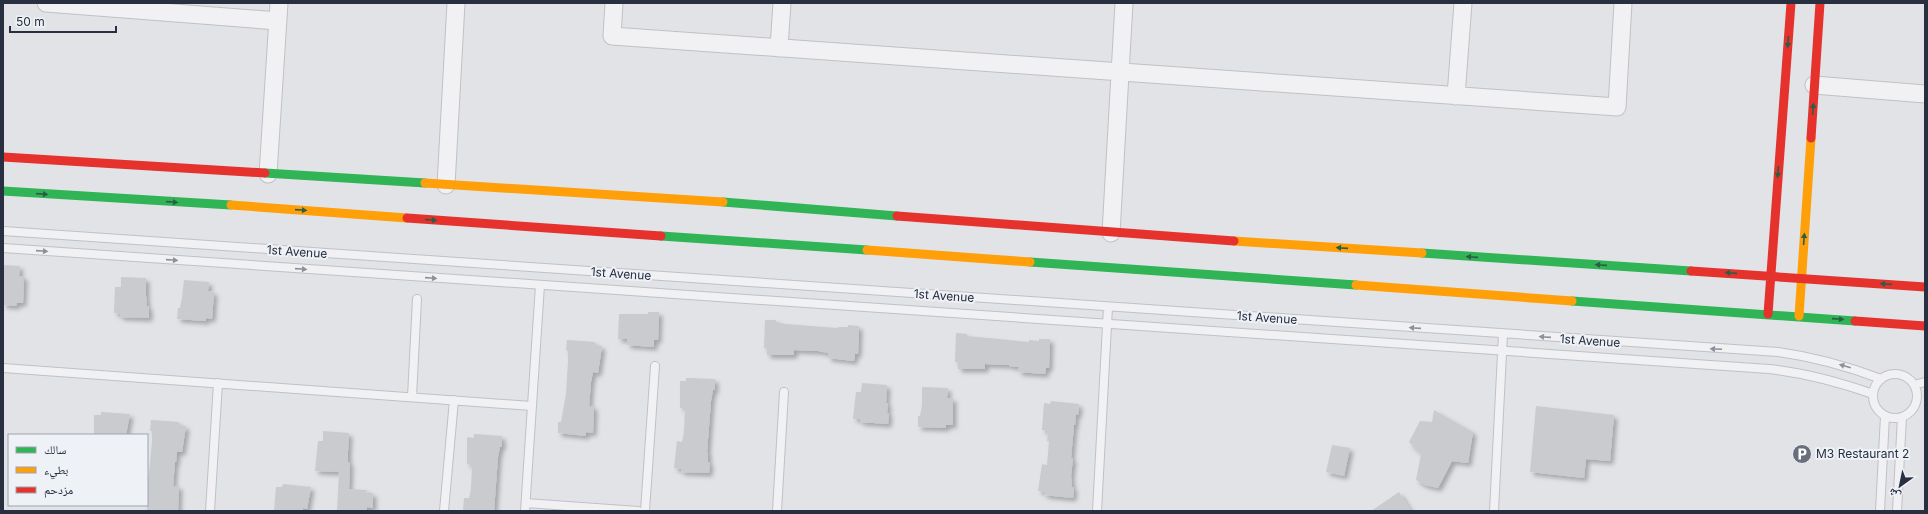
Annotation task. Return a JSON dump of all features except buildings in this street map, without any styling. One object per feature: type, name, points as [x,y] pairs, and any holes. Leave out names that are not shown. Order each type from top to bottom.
[{"type":"main road","points":[[1768,314],[1791,3]]},
{"type":"main road","points":[[1799,316],[1820,3]]},
{"type":"main road","points":[[3,157],[692,200],[1111,233],[1925,287]]},
{"type":"main road","points":[[3,191],[294,210],[1925,326]]},
{"type":"street","points":[[46,3],[119,6],[278,21]]},
{"type":"street","points":[[268,174],[279,3]]},
{"type":"street","points":[[446,185],[456,3]]},
{"type":"street","points":[[614,3],[612,36],[1617,107],[1623,3]]},
{"type":"street","points":[[779,48],[782,3]]},
{"type":"street","points":[[1111,233],[1124,3]]},
{"type":"street","points":[[1456,96],[1463,3]]},
{"type":"street","points":[[1814,85],[1925,94]]},
{"type":"lane","name":"1st Avenue","points":[[3,231],[1800,355],[1853,369],[1881,379]]},
{"type":"lane","name":"1st Avenue","points":[[3,248],[1796,372],[1844,384],[1873,394]]},
{"type":"lane","points":[[540,285],[525,507],[638,511]]},
{"type":"lane","points":[[412,397],[417,299]]},
{"type":"lane","points":[[1097,511],[1108,307]]},
{"type":"lane","points":[[1494,511],[1503,334]]},
{"type":"lane","points":[[645,511],[655,366]]},
{"type":"lane","points":[[3,368],[532,406]]},
{"type":"lane","points":[[1897,374],[1908,379],[1914,385],[1917,393],[1917,401],[1909,413],[1902,417],[1894,418],[1886,416],[1876,405],[1873,394],[1877,384],[1886,376],[1897,374]]},
{"type":"lane","points":[[1914,385],[1925,382]]},
{"type":"lane","points":[[210,511],[218,383]]},
{"type":"lane","points":[[777,511],[784,392]]},
{"type":"lane","points":[[1917,401],[1925,398]]},
{"type":"lane","points":[[444,511],[454,400]]},
{"type":"lane","points":[[1880,511],[1886,416]]},
{"type":"lane","points":[[1897,511],[1902,417]]},
{"type":"traffic: fast","points":[[265,173],[425,183]]},
{"type":"traffic: fast","points":[[3,191],[231,205]]},
{"type":"traffic: fast","points":[[723,202],[897,216]]},
{"type":"traffic: fast","points":[[661,236],[867,250]]},
{"type":"traffic: fast","points":[[1422,253],[1691,271]]},
{"type":"traffic: fast","points":[[1030,262],[1356,285]]},
{"type":"traffic: fast","points":[[1572,301],[1855,321]]},
{"type":"traffic: slow","points":[[1799,316],[1811,138]]},
{"type":"traffic: slow","points":[[425,183],[723,202]]},
{"type":"traffic: slow","points":[[231,205],[407,218]]},
{"type":"traffic: slow","points":[[1234,241],[1422,253]]},
{"type":"traffic: slow","points":[[867,250],[1030,262]]},
{"type":"traffic: slow","points":[[1356,285],[1572,301]]},
{"type":"traffic: jam","points":[[1768,314],[1791,3]]},
{"type":"traffic: jam","points":[[1811,138],[1820,3]]},
{"type":"traffic: jam","points":[[3,157],[265,173]]},
{"type":"traffic: jam","points":[[897,216],[1234,241]]},
{"type":"traffic: jam","points":[[407,218],[661,236]]},
{"type":"traffic: jam","points":[[1691,271],[1925,287]]},
{"type":"traffic: jam","points":[[1855,321],[1925,326]]},
{"type":"place","name":"M3 Restaurant 2","points":[[1802,454]]}]
